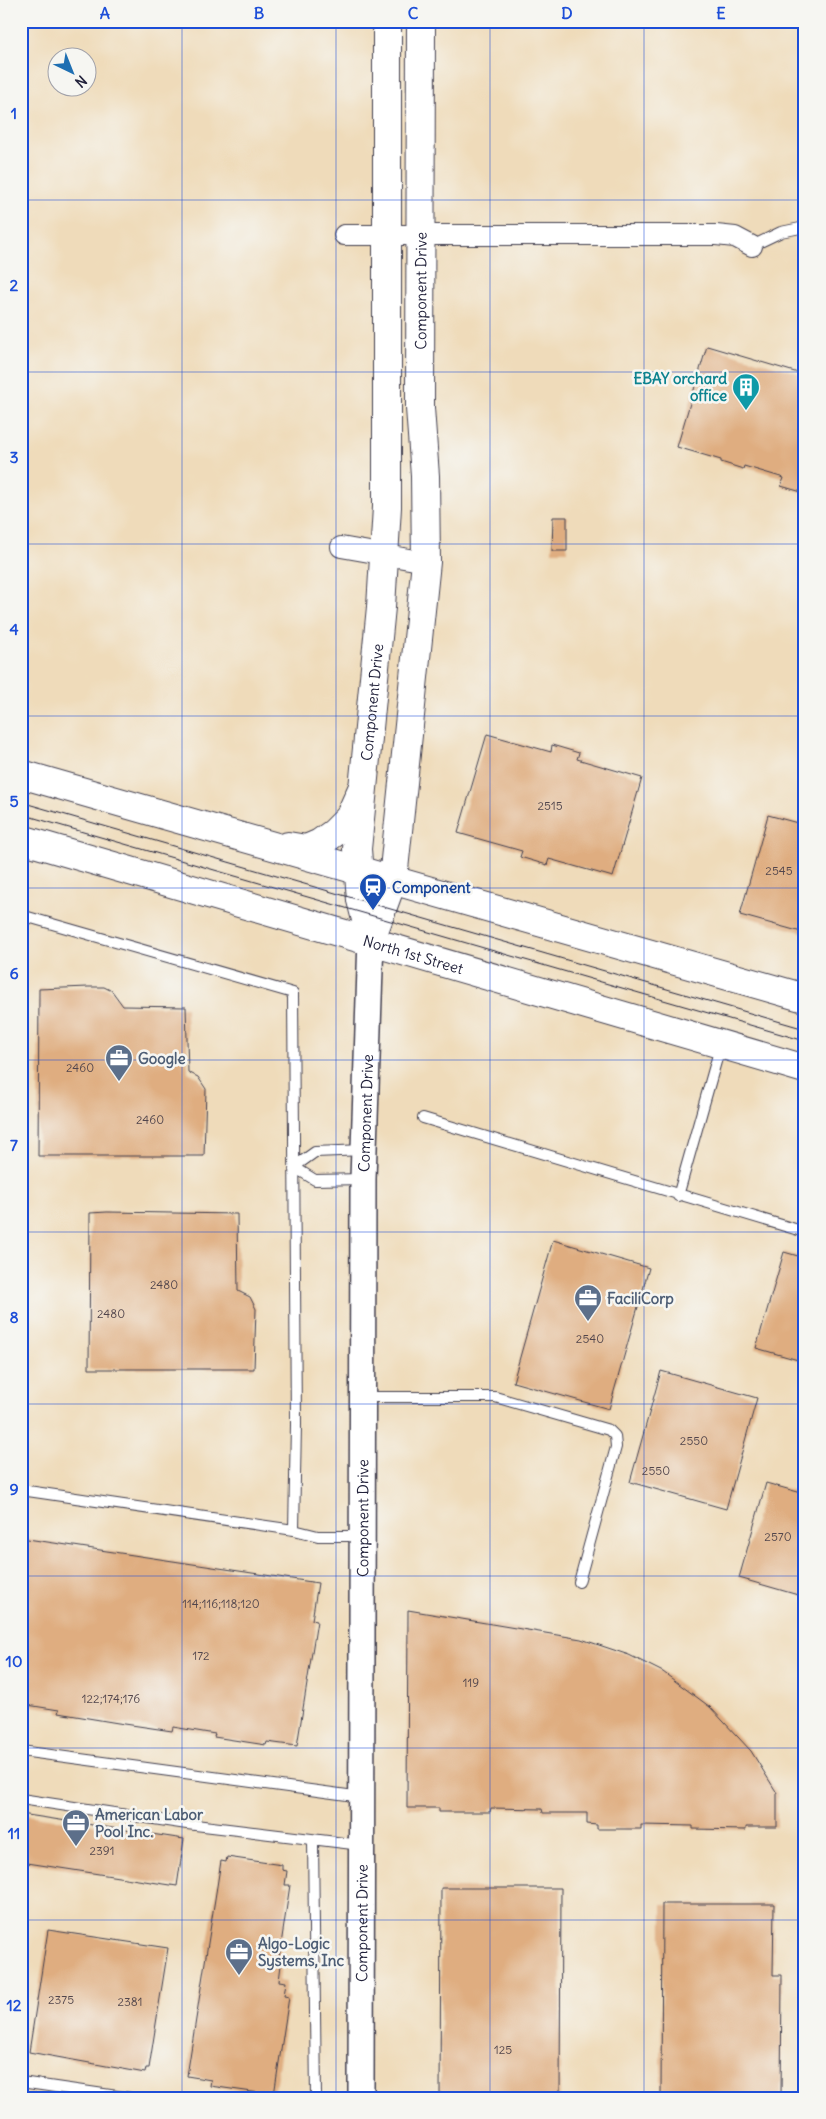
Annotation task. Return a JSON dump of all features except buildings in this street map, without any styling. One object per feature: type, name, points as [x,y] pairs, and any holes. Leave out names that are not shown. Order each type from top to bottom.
[{"type":"main road","name":"Component Drive","points":[[371,940],[361,900],[357,870],[362,789],[377,646],[387,507],[388,21]]},
{"type":"main road","name":"Component Drive","points":[[371,940],[393,880],[426,562],[425,476],[420,408],[421,21]]},
{"type":"main road","points":[[21,774],[805,998]]},
{"type":"main road","points":[[262,842],[306,849],[320,843],[349,818],[362,789]]},
{"type":"main road","name":"North 1st Street","points":[[22,841],[371,940],[805,1068]]},
{"type":"street","points":[[344,235],[716,235],[735,237],[752,246]]},
{"type":"street","points":[[341,547],[426,562]]},
{"type":"street","name":"Component Drive","points":[[361,2098],[363,1179],[371,940]]},
{"type":"lane","points":[[752,246],[781,232],[805,227]]},
{"type":"lane","points":[[21,915],[293,993],[296,1468],[294,1530]]},
{"type":"lane","points":[[678,1196],[722,1043]]},
{"type":"lane","points":[[423,1118],[678,1196],[805,1232]]},
{"type":"lane","points":[[294,1167],[315,1152],[364,1150]]},
{"type":"lane","points":[[294,1167],[315,1180],[363,1179]]},
{"type":"lane","points":[[364,1396],[495,1397],[608,1430],[615,1436],[616,1447],[580,1582]]},
{"type":"lane","points":[[21,1490],[294,1530],[318,1536],[363,1536]]},
{"type":"lane","points":[[21,1751],[362,1797]]},
{"type":"lane","points":[[21,1799],[361,1845]]},
{"type":"lane","points":[[313,1840],[316,2098]]},
{"type":"lane","points":[[21,2082],[131,2098]]},
{"type":"tram line","points":[[21,802],[805,1029]]},
{"type":"tram line","points":[[21,814],[805,1041]]},
{"type":"place","name":"EBAY orchard office","points":[[746,411]]},
{"type":"place","name":"Component","points":[[373,911]]},
{"type":"place","name":"Google","points":[[119,1082]]},
{"type":"place","name":"FaciliCorp","points":[[588,1322]]},
{"type":"place","name":"American Labor Pool Inc.","points":[[76,1847]]},
{"type":"place","name":"Algo-Logic Systems, Inc","points":[[239,1976]]}]
